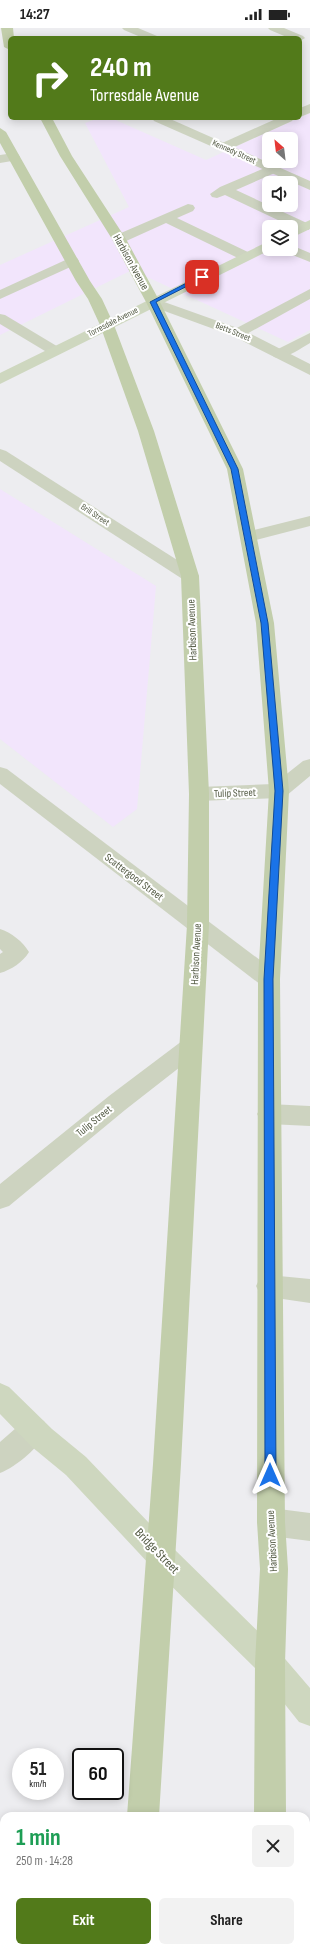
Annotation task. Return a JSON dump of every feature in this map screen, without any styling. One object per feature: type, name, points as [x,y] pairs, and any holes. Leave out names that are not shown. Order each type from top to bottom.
[{"type":"main road","name":"Harbison Avenue","points":[[47,120],[66,156],[119,239],[235,469],[264,623],[279,791],[269,979],[269,1286],[271,1522],[274,1569],[270,1663],[270,1812]]},
{"type":"main road","name":"Harbison Avenue","points":[[0,132],[95,299],[107,325],[146,431],[190,576],[199,794],[198,925],[161,1556],[143,1812]]},
{"type":"main road","points":[[298,230],[307,226]]},
{"type":"main road","name":"Torresdale Avenue","points":[[0,379],[262,248]]},
{"type":"main road","name":"Bridge Street","points":[[0,1396],[34,1430],[76,1466],[161,1556],[270,1663],[310,1711]]},
{"type":"street","points":[[128,28],[148,36]]},
{"type":"street","points":[[274,28],[295,36]]},
{"type":"street","name":"Kennedy Street","points":[[163,120],[310,186]]},
{"type":"street","points":[[224,147],[284,120]]},
{"type":"street","points":[[0,159],[14,157]]},
{"type":"street","points":[[272,169],[220,193],[307,226]]},
{"type":"street","points":[[119,239],[188,208]]},
{"type":"street","points":[[166,218],[245,256]]},
{"type":"street","points":[[298,253],[310,258]]},
{"type":"street","points":[[0,295],[72,260]]},
{"type":"street","points":[[238,333],[310,293]]},
{"type":"street","name":"Betts Street","points":[[152,302],[238,333],[310,370]]},
{"type":"street","points":[[0,318],[55,351]]},
{"type":"street","points":[[279,354],[310,337]]},
{"type":"street","name":"Brill Street","points":[[0,454],[190,576]]},
{"type":"street","points":[[248,537],[310,522]]},
{"type":"street","points":[[279,791],[310,766]]},
{"type":"street","name":"Scattergood Street","points":[[0,774],[269,979]]},
{"type":"street","name":"Tulip Street","points":[[199,794],[279,791]]},
{"type":"street","points":[[0,937],[18,952],[0,965]]},
{"type":"street","name":"Tulip Street","points":[[0,1198],[117,1103],[190,1047]]},
{"type":"street","points":[[269,1114],[310,1116]]},
{"type":"street","points":[[269,1286],[310,1291]]},
{"type":"street","points":[[0,1460],[34,1430]]},
{"type":"street","points":[[271,1522],[310,1527]]},
{"type":"shaded area","points":[[310,113],[310,330],[288,342],[132,270],[0,335],[0,265],[129,207],[85,123],[93,120],[116,120],[206,160],[262,135],[262,168],[298,168],[298,132],[268,132],[295,120],[302,120],[302,117]]},
{"type":"shaded area","points":[[0,489],[156,586],[137,809],[113,827],[0,739]]},
{"type":"route","points":[[202,277],[152,302],[235,469],[264,623],[279,791],[269,979],[270,1475]]}]
